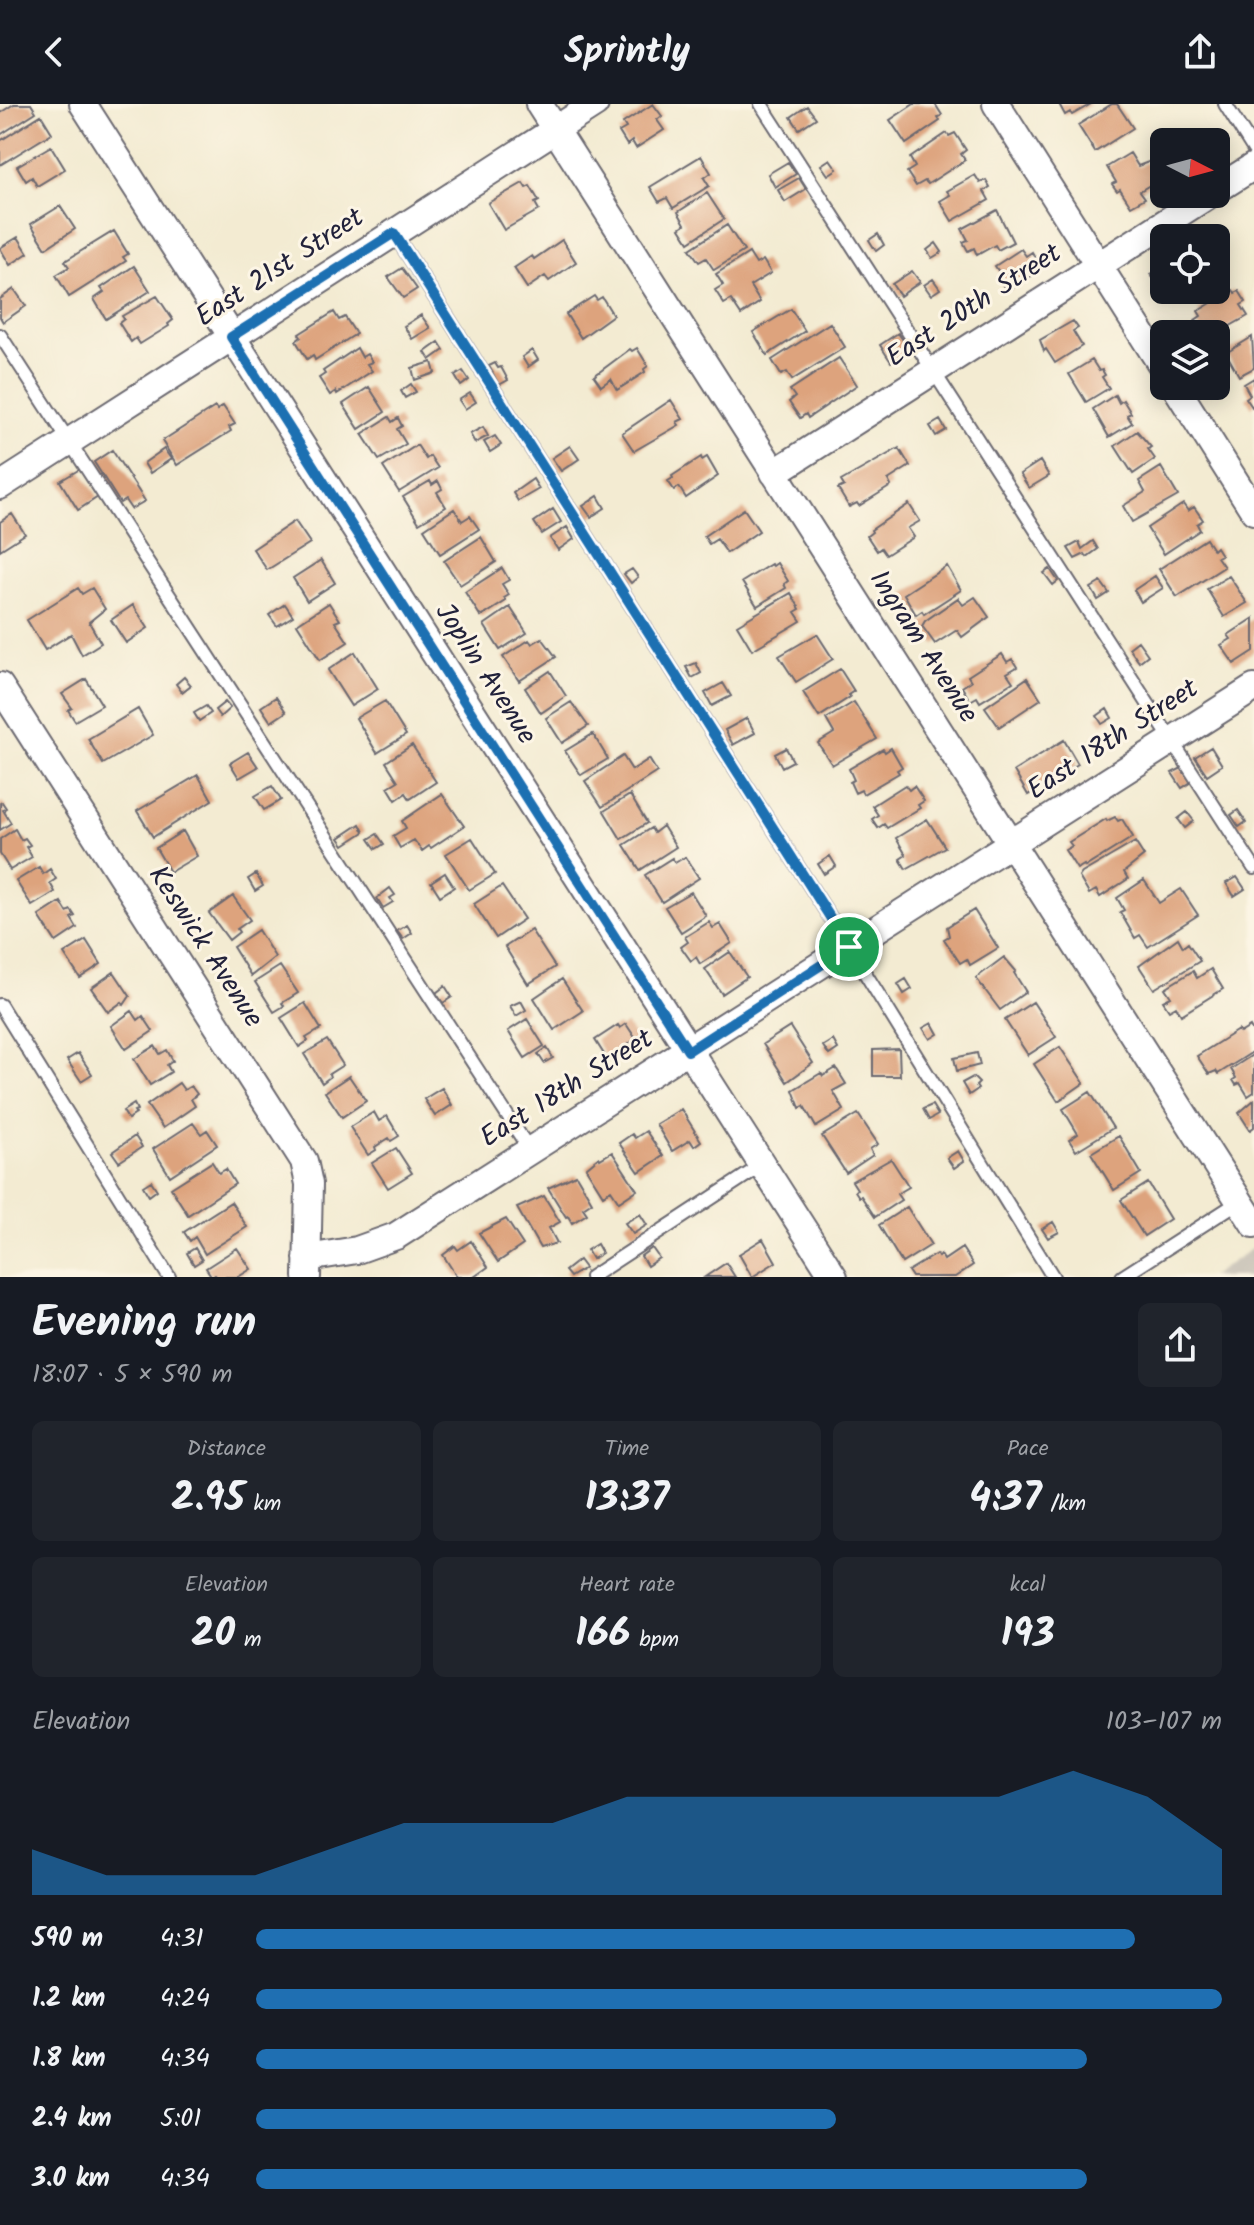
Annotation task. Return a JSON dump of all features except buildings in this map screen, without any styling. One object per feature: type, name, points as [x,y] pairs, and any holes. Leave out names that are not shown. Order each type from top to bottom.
[{"type":"street","name":"Joplin Avenue","points":[[83,104],[834,1277]]},
{"type":"street","name":"Ingram Avenue","points":[[539,104],[1249,1213]]},
{"type":"street","name":"East 21st Street","points":[[0,486],[595,104]]},
{"type":"street","points":[[996,104],[1150,347]]},
{"type":"street","points":[[1230,181],[1254,166]]},
{"type":"street","name":"East 20th Street","points":[[774,473],[1188,208]]},
{"type":"street","points":[[1184,400],[1254,511]]},
{"type":"street","name":"Keswick Avenue","points":[[0,686],[304,1161],[309,1184],[307,1268]]},
{"type":"street","name":"East 18th Street","points":[[307,1268],[396,1236],[1254,688]]},
{"type":"lane","points":[[761,104],[1254,868]]},
{"type":"lane","points":[[1225,104],[1254,150]]},
{"type":"lane","points":[[394,233],[849,947],[1053,1277]]},
{"type":"lane","points":[[0,335],[529,1149]]},
{"type":"lane","points":[[0,1005],[169,1277]]},
{"type":"lane","points":[[591,1277],[762,1165]]},
{"type":"lane","points":[[1122,1277],[1249,1213]]},
{"type":"shaded area","points":[[1254,1247],[1254,1277],[1210,1277]]},
{"type":"route","points":[[394,233],[849,947],[688,1051],[231,337],[394,233]]}]
